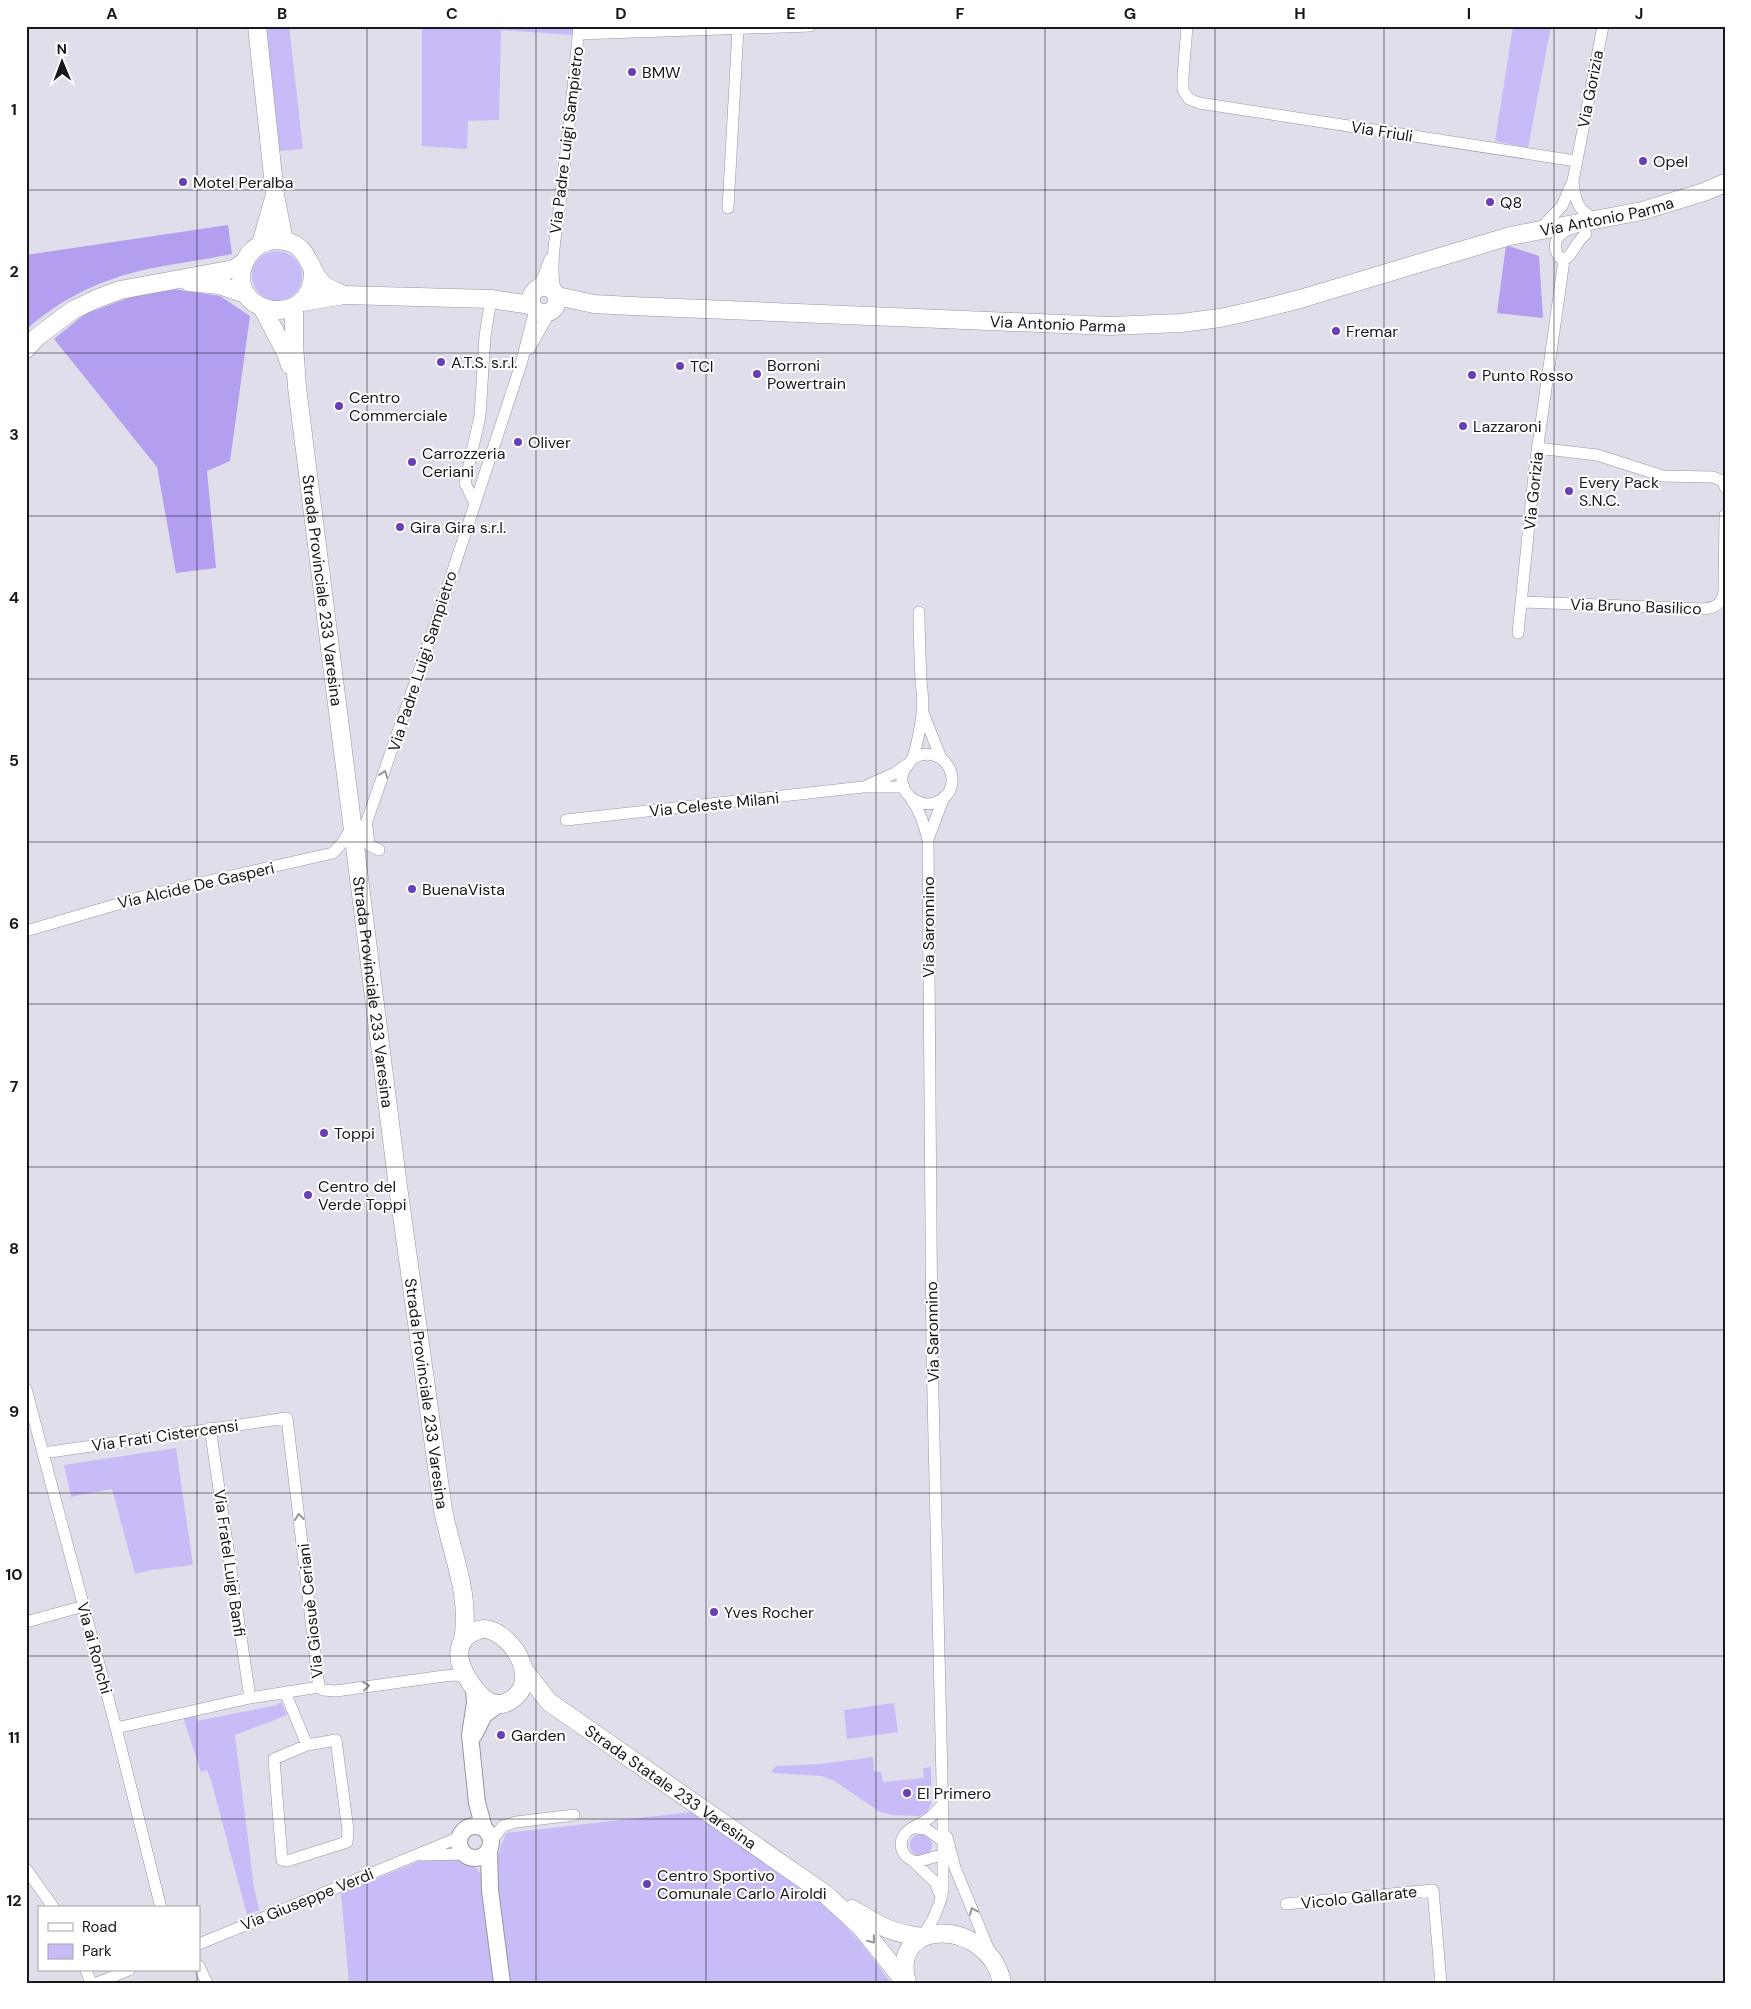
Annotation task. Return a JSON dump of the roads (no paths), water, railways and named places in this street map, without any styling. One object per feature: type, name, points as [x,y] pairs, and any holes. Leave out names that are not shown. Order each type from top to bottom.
[{"type":"main road","points":[[257,26],[275,195],[284,241]]},
{"type":"main road","name":"Via Antonio Parma","points":[[298,304],[344,295],[542,299],[594,304],[1110,326],[1181,323],[1220,318],[1300,299],[1510,236],[1642,211],[1704,192],[1725,183]]},
{"type":"main road","name":"Via Antonio Parma","points":[[1510,236],[1557,238],[1640,223],[1668,213],[1704,192]]},
{"type":"main road","points":[[261,244],[275,195]]},
{"type":"main road","points":[[26,349],[54,323],[88,302],[120,290],[234,269],[244,262],[251,252],[261,244],[272,240],[284,241],[301,249],[309,259],[313,271],[322,283],[344,295]]},
{"type":"main road","points":[[244,262],[242,282],[246,294],[254,303],[264,309],[275,311],[298,304],[310,291],[313,271]]},
{"type":"main road","points":[[171,281],[219,285],[246,294]]},
{"type":"main road","name":"Strada Provinciale 233 Varesina","points":[[298,304],[294,344],[297,387],[360,823],[356,851],[397,1179],[443,1510],[448,1537],[465,1595]]},
{"type":"main road","name":"Strada Provinciale 233 Varesina","points":[[264,309],[286,354],[297,387]]},
{"type":"main road","points":[[465,1595],[478,1614],[505,1638],[524,1670],[523,1688],[506,1701]]},
{"type":"main road","points":[[465,1595],[466,1622],[463,1641],[458,1653],[459,1660],[470,1683],[479,1696],[486,1701],[533,1698],[549,1702]]},
{"type":"main road","points":[[463,1641],[469,1634],[478,1630],[488,1629],[495,1631]]},
{"type":"main road","name":"Strada Statale 233 Varesina","points":[[524,1670],[549,1702],[825,1894],[889,1931],[922,1937],[937,1934],[954,1935],[978,1945],[992,1956]]},
{"type":"main road","name":"Strada Statale 233 Varesina","points":[[825,1894],[861,1927],[907,1983]]},
{"type":"main road","points":[[907,1983],[904,1966],[906,1958],[913,1945],[922,1937]]},
{"type":"main road","points":[[992,1956],[999,1970],[1002,1983]]},
{"type":"street","points":[[579,30],[738,29],[810,26]]},
{"type":"street","name":"Via Friuli","points":[[1187,26],[1183,90],[1188,100],[1199,104],[1576,162]]},
{"type":"street","name":"Via Gorizia","points":[[1540,229],[1562,206],[1573,181],[1603,26]]},
{"type":"street","points":[[728,208],[738,29]]},
{"type":"street","name":"Via Padre Luigi Sampietro","points":[[379,850],[369,845],[367,836],[360,823],[435,625],[542,299],[553,280],[553,253],[579,30]]},
{"type":"street","name":"Via Gorizia","points":[[1573,181],[1576,200],[1580,208],[1597,220]]},
{"type":"street","points":[[1557,238],[1563,232],[1592,224],[1597,220]]},
{"type":"street","name":"Via Gorizia","points":[[1518,633],[1537,448],[1564,260],[1586,234]]},
{"type":"street","name":"Via Gorizia","points":[[1557,238],[1555,245],[1556,253],[1564,260]]},
{"type":"street","name":"Via Padre Luigi Sampietro","points":[[542,299],[543,278],[553,253]]},
{"type":"street","points":[[474,502],[465,483],[480,416],[485,336],[491,299]]},
{"type":"street","points":[[1537,448],[1597,455],[1663,476],[1713,476],[1724,484]]},
{"type":"street","name":"Via Bruno Basilico","points":[[1521,602],[1703,609],[1715,607],[1721,602],[1724,592],[1725,515]]},
{"type":"street","name":"Via Saronnino","points":[[918,612],[923,713],[910,762],[903,773],[907,792],[919,810],[928,840],[932,1353],[943,1823],[946,1849],[944,1890],[928,1928],[922,1937]]},
{"type":"street","name":"Via Saronnino","points":[[923,713],[941,758],[952,772],[952,781],[928,840]]},
{"type":"street","points":[[862,787],[895,773],[910,762],[926,754],[941,758]]},
{"type":"street","points":[[862,787],[907,792],[922,803],[930,804],[944,797]]},
{"type":"street","name":"Via Celeste Milani","points":[[566,820],[862,787]]},
{"type":"street","name":"Via Alcide De Gasperi","points":[[26,931],[152,894],[333,853],[360,823]]},
{"type":"street","name":"Via ai Ronchi","points":[[26,1389],[116,1728],[160,1906]]},
{"type":"street","name":"Via Frati Cistercensi","points":[[43,1453],[287,1418]]},
{"type":"street","name":"Via Giosuè Ceriani","points":[[116,1728],[250,1698],[319,1687],[287,1418]]},
{"type":"street","name":"Via Fratel Luigi Banfi","points":[[210,1428],[250,1698]]},
{"type":"street","points":[[26,1622],[84,1606]]},
{"type":"street","points":[[319,1687],[323,1690],[336,1690],[456,1675],[470,1683],[475,1703],[470,1726],[482,1857],[469,1856]]},
{"type":"street","points":[[285,1692],[307,1745]]},
{"type":"street","points":[[471,1742],[484,1715],[506,1701]]},
{"type":"street","points":[[336,1740],[348,1830],[346,1842],[287,1861],[282,1860],[274,1759],[307,1745],[336,1740]]},
{"type":"street","points":[[941,1899],[935,1882],[914,1861],[903,1854],[901,1842],[906,1832],[929,1818],[943,1804]]},
{"type":"street","name":"Via Giuseppe Verdi","points":[[200,1944],[416,1856],[503,1826],[516,1822],[574,1815]]},
{"type":"street","points":[[914,1861],[920,1862],[946,1849],[926,1829],[915,1828]]},
{"type":"street","points":[[480,1835],[460,1847],[485,1874],[490,1890]]},
{"type":"street","points":[[480,1835],[490,1890],[502,1983]]},
{"type":"street","name":"Via Saronnino","points":[[946,1849],[992,1956]]},
{"type":"street","name":"Via Giuseppe Verdi","points":[[416,1856],[469,1856]]},
{"type":"street","points":[[28,1876],[52,1906]]},
{"type":"street","name":"Vicolo Gallarate","points":[[1286,1904],[1433,1890],[1441,1983]]},
{"type":"street","points":[[200,1968],[207,1983]]},
{"type":"street","points":[[97,1983],[124,1972]]},
{"type":"place","name":"BMW","points":[[632,72]]},
{"type":"place","name":"Opel","points":[[1643,161]]},
{"type":"place","name":"Motel Peralba","points":[[183,182]]},
{"type":"place","name":"Q8","points":[[1490,202]]},
{"type":"place","name":"Fremar","points":[[1336,331]]},
{"type":"place","name":"A.T.S. s.r.l.","points":[[441,362]]},
{"type":"place","name":"TCI","points":[[680,366]]},
{"type":"place","name":"Borroni Powertrain","points":[[757,374]]},
{"type":"place","name":"Punto Rosso","points":[[1472,375]]},
{"type":"place","name":"Centro Commerciale","points":[[339,406]]},
{"type":"place","name":"Lazzaroni","points":[[1463,426]]},
{"type":"place","name":"Oliver","points":[[518,442]]},
{"type":"place","name":"Carrozzeria Ceriani","points":[[412,462]]},
{"type":"place","name":"Every Pack S.N.C.","points":[[1569,491]]},
{"type":"place","name":"Gira Gira s.r.l.","points":[[400,527]]},
{"type":"place","name":"BuenaVista","points":[[412,889]]},
{"type":"place","name":"Toppi","points":[[324,1133]]},
{"type":"place","name":"Centro del Verde Toppi","points":[[308,1195]]},
{"type":"place","name":"Yves Rocher","points":[[714,1612]]},
{"type":"place","name":"Garden","points":[[501,1735]]},
{"type":"place","name":"El Primero","points":[[907,1793]]},
{"type":"place","name":"Centro Sportivo Comunale Carlo Airoldi","points":[[647,1884]]}]
